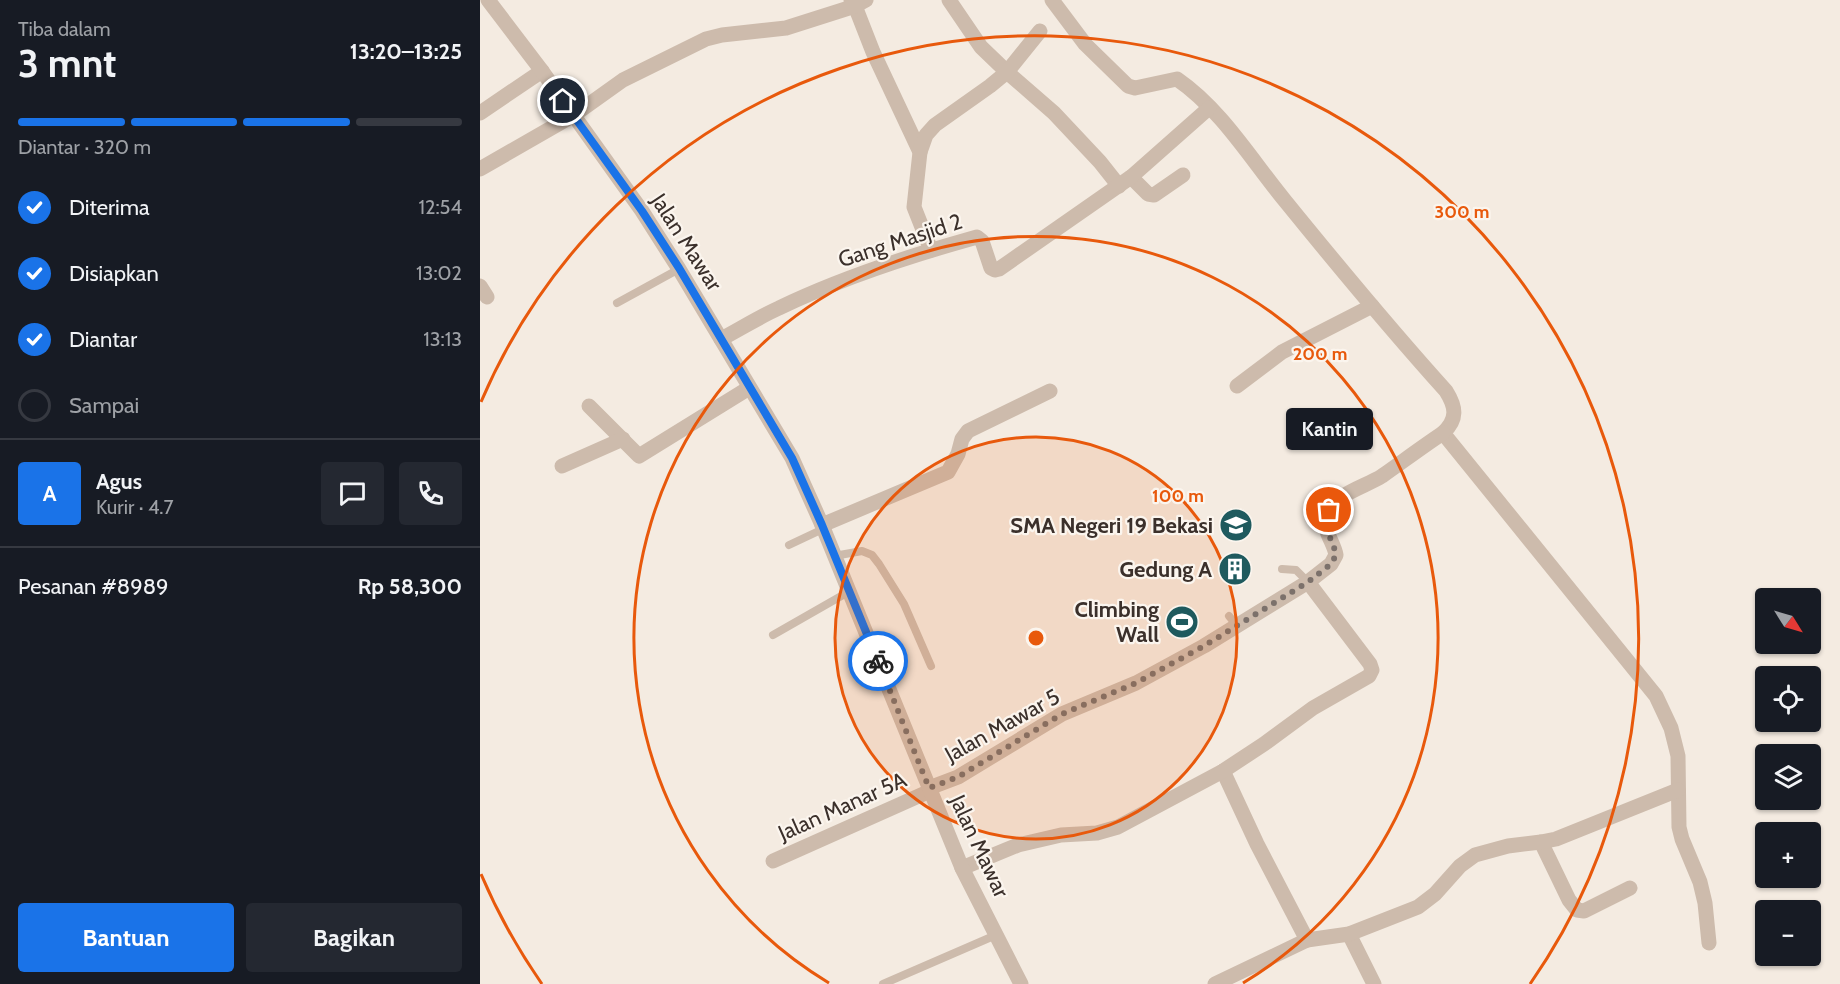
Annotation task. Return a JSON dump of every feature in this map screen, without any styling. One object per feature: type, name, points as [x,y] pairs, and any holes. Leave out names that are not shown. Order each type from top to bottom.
[{"type":"street","name":"Jalan Mawar","points":[[488,0],[642,211],[679,268],[792,458],[850,591],[962,868],[1022,984]]},
{"type":"street","points":[[949,0],[981,46],[1054,113],[1100,162],[1125,182],[1154,195],[1183,175]]},
{"type":"street","points":[[1052,0],[1085,44],[1131,88],[1177,79],[1209,108],[1453,402],[1454,414],[1451,426],[1443,433],[1656,696],[1671,728],[1678,756],[1681,833],[1700,882],[1709,944]]},
{"type":"street","points":[[480,169],[574,115],[623,80],[706,39],[786,28],[857,2],[873,52],[920,152]]},
{"type":"street","points":[[931,250],[914,207],[920,152],[926,135],[935,125],[1007,72],[1040,31]]},
{"type":"street","points":[[480,112],[542,71]]},
{"type":"street","name":"Gang Masjid 2","points":[[721,339],[779,308],[832,285],[931,250],[976,237],[982,241],[991,267],[995,270],[999,269],[1125,182],[1209,108]]},
{"type":"street","points":[[1238,386],[1282,352],[1372,306]]},
{"type":"street","points":[[589,406],[639,456],[749,388]]},
{"type":"street","points":[[823,527],[948,472],[953,465],[962,439],[968,431],[1050,391]]},
{"type":"street","name":"Jalan Mawar 5","points":[[930,790],[958,777],[1054,719],[1136,683],[1204,646],[1233,621],[1308,582],[1331,564],[1336,555],[1325,525],[1325,518],[1329,510],[1341,499],[1378,478],[1443,433]]},
{"type":"street","points":[[562,466],[623,438]]},
{"type":"street","points":[[962,868],[1017,845],[1061,835],[1097,833],[1118,827],[1223,771],[1312,708],[1358,683],[1371,673],[1370,664],[1308,582]]},
{"type":"street","points":[[1223,771],[1257,844],[1307,940]]},
{"type":"street","name":"Jalan Manar 5A","points":[[773,861],[930,790]]},
{"type":"street","points":[[1215,984],[1307,940],[1349,934],[1418,906],[1435,894],[1460,866],[1475,855],[1508,846],[1541,842],[1580,831],[1678,790]]},
{"type":"street","points":[[1541,842],[1569,900],[1577,910],[1584,911],[1630,888]]},
{"type":"street","points":[[1349,934],[1374,984]]},
{"type":"lane","points":[[617,303],[679,268]]},
{"type":"lane","points":[[789,544],[823,527]]},
{"type":"lane","points":[[834,556],[862,551],[876,559],[904,604],[931,666]]},
{"type":"lane","points":[[1282,569],[1296,570],[1308,582]]},
{"type":"lane","points":[[773,635],[850,591]]},
{"type":"lane","points":[[884,984],[996,935]]},
{"type":"way so far","points":[[878,661],[929,788],[958,777],[1062,714],[1136,683],[1204,646],[1308,582],[1331,564],[1336,555],[1325,525],[1325,518],[1329,510]]},
{"type":"place","name":"Kantin","points":[[1329,510]]},
{"type":"place","name":"SMA Negeri 19 Bekasi","points":[[1236,525]]},
{"type":"place","name":"Gedung A","points":[[1235,569]]},
{"type":"place","name":"Climbing Wall","points":[[1182,622]]},
{"type":"route","points":[[563,101],[642,211],[679,268],[792,458],[878,661]]}]
